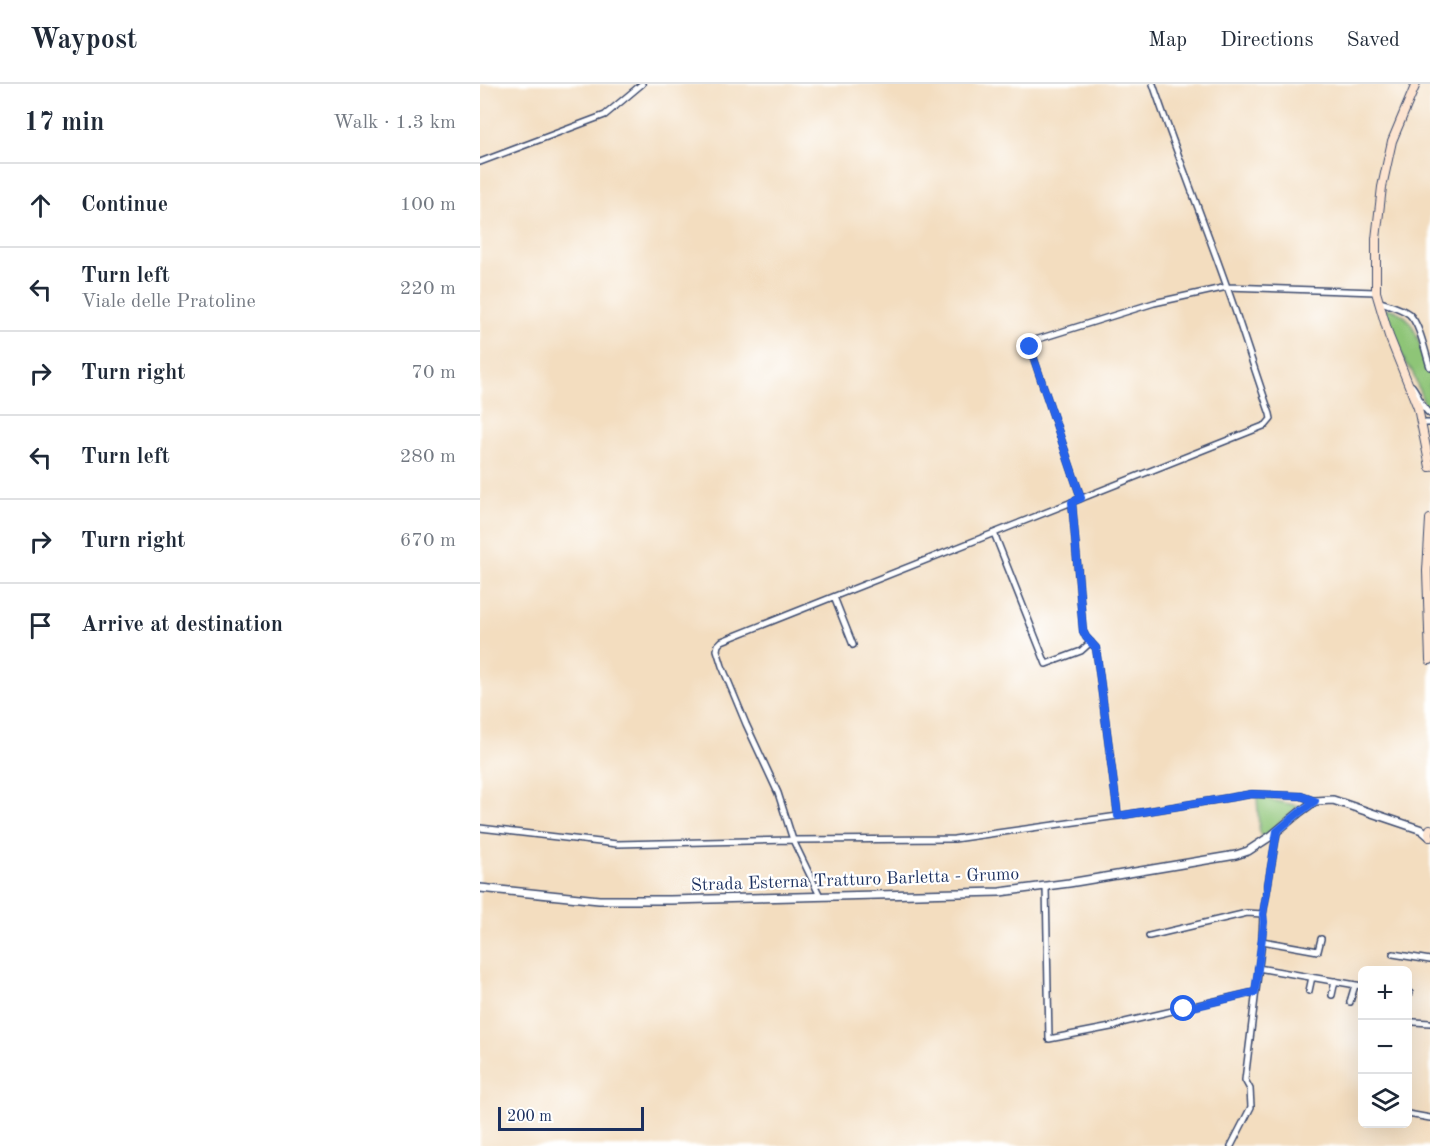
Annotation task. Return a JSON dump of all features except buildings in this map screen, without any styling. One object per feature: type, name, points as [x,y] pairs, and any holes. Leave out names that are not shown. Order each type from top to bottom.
[{"type":"main road","points":[[1416,84],[1392,141],[1382,187],[1376,239],[1377,297],[1389,336],[1426,423],[1430,462]]},
{"type":"main road","points":[[1430,519],[1427,571],[1430,660]]},
{"type":"main road","points":[[1427,829],[1430,837]]},
{"type":"street","points":[[480,162],[605,114],[642,84]]},
{"type":"street","points":[[820,896],[793,840],[778,793],[746,723],[717,650],[718,645],[722,641],[1266,425],[1271,419],[1227,287],[1153,84]]},
{"type":"street","points":[[1081,498],[1030,343],[1037,338],[1154,303],[1227,287],[1377,297],[1411,316],[1417,325],[1430,367]]},
{"type":"street","points":[[1409,383],[1430,415],[1426,418],[1426,423]]},
{"type":"street","points":[[1072,502],[1083,631],[1096,648],[1118,816]]},
{"type":"street","points":[[994,533],[1046,664],[1081,651],[1091,642]]},
{"type":"street","points":[[834,597],[853,645]]},
{"type":"street","points":[[480,828],[617,844],[954,839],[1252,794],[1301,796],[1315,801],[1333,800],[1427,829]]},
{"type":"street","name":"Strada Esterna Tratturo Barletta - Grumo","points":[[480,888],[599,900],[1000,892],[1236,855],[1248,851],[1315,801]]},
{"type":"street","points":[[1231,1146],[1251,1107],[1250,1089],[1245,1080],[1262,941],[1263,914],[1277,831]]},
{"type":"street","points":[[1046,886],[1049,1039],[1116,1026],[1255,992]]},
{"type":"street","points":[[1149,936],[1247,913],[1263,914]]},
{"type":"street","points":[[1262,941],[1318,951],[1321,939]]},
{"type":"street","points":[[1394,954],[1430,960]]},
{"type":"street","points":[[1258,968],[1358,985]]},
{"type":"street","points":[[1309,991],[1312,977]]},
{"type":"street","points":[[1332,995],[1335,981]]},
{"type":"street","points":[[1350,1002],[1355,985]]},
{"type":"street","points":[[1414,1022],[1430,1023]]},
{"type":"street","points":[[1412,1115],[1430,1118]]},
{"type":"green space","points":[[1383,308],[1400,313],[1415,330],[1430,377],[1430,410],[1425,406],[1412,371],[1406,364]]},
{"type":"green space","points":[[1257,797],[1299,806],[1262,838]]},
{"type":"route","points":[[1030,347],[1081,498],[1072,502],[1083,631],[1096,648],[1118,816],[1252,794],[1301,796],[1315,801],[1277,831],[1263,914],[1264,922],[1255,992],[1184,1009]]}]
